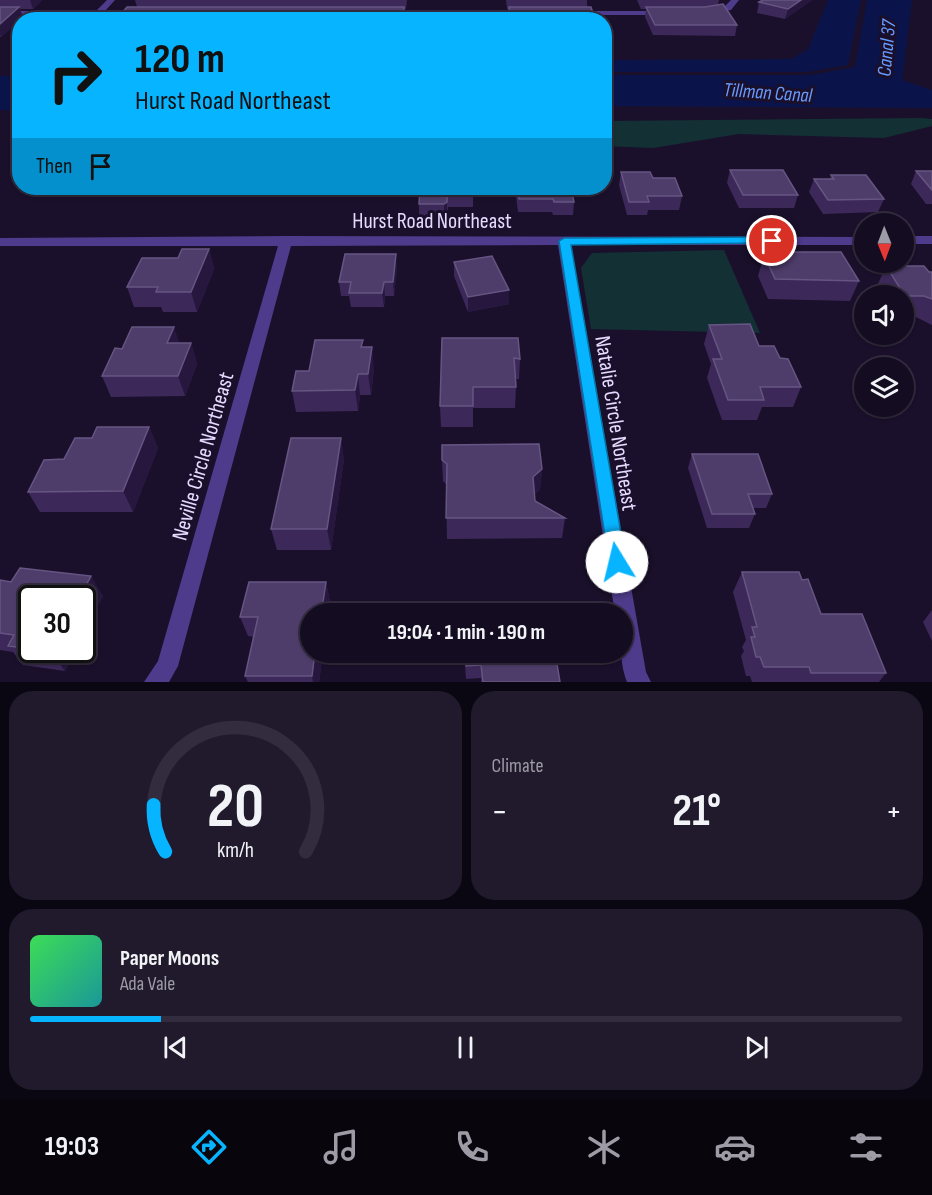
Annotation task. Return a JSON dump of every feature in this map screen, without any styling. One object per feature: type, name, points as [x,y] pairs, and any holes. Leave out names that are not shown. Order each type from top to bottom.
[{"type":"street","points":[[99,12],[111,0]]},
{"type":"street","points":[[697,13],[728,8],[735,0]]},
{"type":"street","points":[[612,13],[677,13]]},
{"type":"street","name":"Neville Circle Northeast","points":[[155,682],[167,666],[286,240]]},
{"type":"street","points":[[914,240],[932,240]]},
{"type":"street","name":"Natalie Circle Northeast","points":[[564,241],[636,677],[640,682]]},
{"type":"street","name":"Hurst Road Northeast","points":[[0,242],[854,241]]},
{"type":"green space","points":[[921,118],[932,119],[932,126],[884,138],[739,134],[653,148],[612,146],[612,121]]},
{"type":"green space","points":[[724,250],[760,333],[591,329],[581,268],[592,253]]},
{"type":"water","points":[[828,0],[861,0],[848,65],[807,72],[612,72],[612,60],[792,59],[808,49]]},
{"type":"water","points":[[867,0],[912,0],[902,80],[932,90],[932,108],[612,106],[612,75],[810,75],[855,67]]},
{"type":"water","points":[[0,76],[12,76],[12,111],[0,110]]},
{"type":"building","points":[[763,0],[801,0],[788,9],[759,2]]},
{"type":"building","points":[[723,4],[737,25],[655,25],[646,7],[705,7]]},
{"type":"building","points":[[0,7],[19,7],[12,12],[0,24]]},
{"type":"building","points":[[127,7],[404,7],[404,12],[123,12]]},
{"type":"building","points":[[509,7],[591,7],[593,12],[509,12]]},
{"type":"building","points":[[730,170],[783,170],[798,195],[743,195]]},
{"type":"building","points":[[916,171],[932,171],[932,190]]},
{"type":"building","points":[[621,172],[650,172],[653,178],[675,178],[682,196],[647,196],[649,202],[629,202]]},
{"type":"building","points":[[831,175],[866,175],[884,199],[828,200],[814,179],[834,179]]},
{"type":"building","points":[[420,195],[447,195],[447,202],[444,204],[419,204]]},
{"type":"building","points":[[518,195],[572,195],[574,202],[554,202],[553,199],[519,199]]},
{"type":"building","points":[[182,249],[209,249],[191,292],[156,292],[158,287],[127,287],[142,258],[178,258]]},
{"type":"building","points":[[786,252],[841,252],[859,281],[775,279],[764,255],[788,255]]},
{"type":"building","points":[[345,254],[396,254],[393,282],[384,282],[382,293],[349,293],[351,282],[339,282]]},
{"type":"building","points":[[492,256],[509,290],[468,297],[454,262]]},
{"type":"building","points":[[914,266],[924,266],[932,272],[932,299],[914,296],[914,285],[898,285],[890,273],[914,273]]},
{"type":"building","points":[[750,324],[759,346],[774,346],[780,358],[788,359],[801,387],[760,387],[764,400],[728,400],[713,359],[722,359],[709,325]]},
{"type":"building","points":[[132,327],[174,327],[167,343],[191,343],[178,376],[102,376],[115,348],[122,349]]},
{"type":"building","points":[[442,338],[518,338],[520,359],[514,358],[516,387],[473,387],[473,406],[440,406]]},
{"type":"building","points":[[315,340],[363,340],[361,347],[372,347],[368,374],[358,374],[355,390],[292,391],[296,371],[309,371]]},
{"type":"building","points":[[97,427],[149,427],[123,491],[28,492],[44,460],[64,459],[75,438],[92,438]]},
{"type":"building","points":[[291,438],[341,438],[327,529],[271,529]]},
{"type":"building","points":[[539,444],[542,469],[533,477],[535,501],[565,518],[446,518],[447,464],[442,460],[442,445]]},
{"type":"building","points":[[692,454],[758,454],[772,494],[748,494],[755,514],[712,514]]},
{"type":"building","points":[[20,568],[91,576],[86,585],[18,585],[18,647],[8,646],[14,635],[0,633],[0,580],[11,582]]},
{"type":"building","points":[[742,572],[799,572],[802,580],[808,579],[821,614],[862,614],[886,673],[811,673],[809,667],[764,667],[760,657],[756,657],[751,637],[755,637],[752,627],[757,627]]},
{"type":"building","points":[[249,582],[326,582],[323,603],[300,603],[300,663],[314,663],[312,676],[245,676],[258,617],[240,617]]},
{"type":"building","points":[[466,663],[557,663],[560,682],[483,682],[481,665],[466,666]]},
{"type":"route","points":[[617,562],[564,241],[772,241]]},
{"type":"water label","name":"Canal 37","points":[[886,48]]},
{"type":"water label","name":"Tillman Canal","points":[[768,92]]}]
